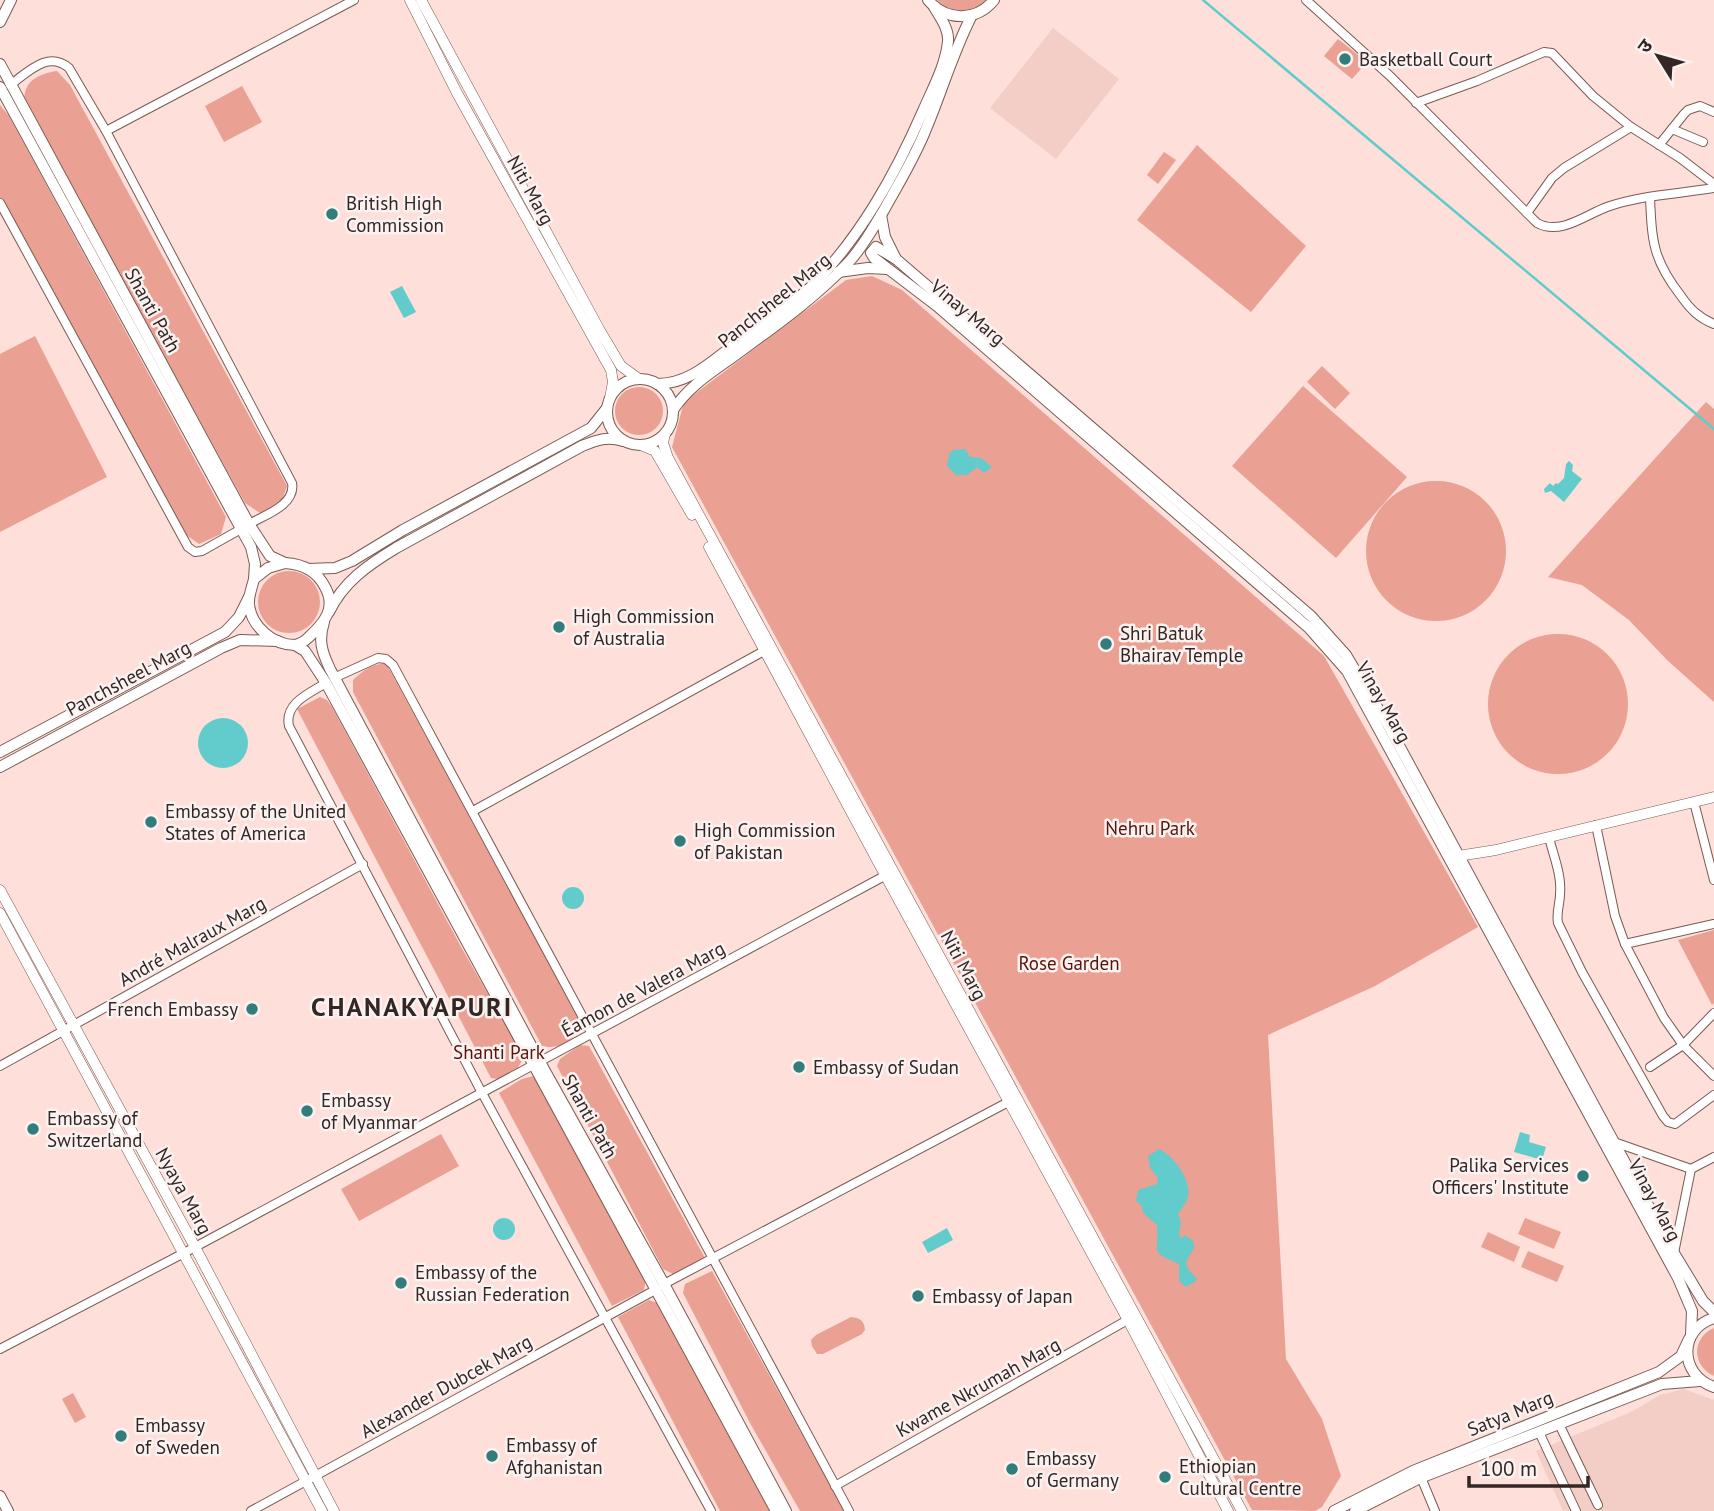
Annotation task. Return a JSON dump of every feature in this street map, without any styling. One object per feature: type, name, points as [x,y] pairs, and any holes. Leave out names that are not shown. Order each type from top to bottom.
[{"type":"main road","points":[[0,22],[11,0]]},
{"type":"main road","points":[[931,4],[952,16],[972,15],[982,11],[994,0]]},
{"type":"main road","name":"Panchsheel Marg","points":[[657,384],[669,384],[693,375],[740,341],[811,287],[855,237],[908,149],[943,61],[948,40],[947,29],[931,4]]},
{"type":"main road","name":"Panchsheel Marg","points":[[673,410],[681,398],[710,371],[740,352],[808,300],[838,272],[868,237],[926,130],[953,56],[972,15]]},
{"type":"main road","name":"Shanti Path","points":[[0,64],[3,88],[245,526],[270,556],[285,563]]},
{"type":"main road","name":"Vinay Marg","points":[[881,215],[885,237],[896,259],[1311,616],[1346,655],[1454,856],[1541,1030],[1678,1278],[1692,1311],[1688,1362],[1700,1381]]},
{"type":"main road","points":[[887,269],[874,258],[871,253],[873,249],[883,249],[896,259]]},
{"type":"main road","points":[[838,272],[887,269]]},
{"type":"main road","name":"Vinay Marg","points":[[887,269],[937,306],[1328,647],[1347,671],[1454,856],[1674,1253],[1703,1301],[1714,1312]]},
{"type":"main road","points":[[639,379],[650,380],[670,398],[673,410],[671,423],[665,434],[656,442],[643,446],[630,445],[610,429],[607,416],[609,403],[613,392],[623,383],[639,379]]},
{"type":"main road","points":[[307,569],[335,568],[352,561],[403,530],[591,428],[609,403]]},
{"type":"main road","points":[[249,597],[251,613],[258,627],[278,641],[295,645],[304,642],[319,630],[337,595],[368,565],[582,446],[602,439],[623,441]]},
{"type":"main road","name":"Shanti Path","points":[[245,526],[255,564],[254,579]]},
{"type":"main road","points":[[0,752],[225,632],[239,617],[254,579],[268,568],[285,563],[295,564],[320,578],[329,599],[327,617]]},
{"type":"main road","name":"Shanti Path","points":[[327,617],[320,634],[321,650],[331,680],[536,1064],[786,1511]]},
{"type":"main road","name":"Panchsheel Marg","points":[[0,767],[221,648],[240,640],[278,641]]},
{"type":"main road","name":"Shanti Path","points":[[295,645],[305,651],[331,680]]},
{"type":"main road","name":"Shanti Path","points":[[661,1287],[776,1511]]},
{"type":"main road","name":"Satya Marg","points":[[1334,1511],[1659,1372],[1681,1356],[1698,1326],[1714,1318]]},
{"type":"main road","points":[[1700,1381],[1714,1387]]},
{"type":"main road","name":"Satya Marg","points":[[1354,1511],[1419,1474],[1539,1432],[1662,1384],[1700,1381]]},
{"type":"main road","points":[[0,1496],[8,1511]]},
{"type":"street","points":[[106,131],[354,0]]},
{"type":"street","name":"Niti Marg","points":[[410,0],[457,93],[611,370],[613,382],[609,403]]},
{"type":"street","name":"Niti Marg","points":[[421,0],[599,329],[621,366],[639,379]]},
{"type":"street","points":[[1306,0],[1416,103],[1537,223],[1553,229],[1608,207],[1714,186]]},
{"type":"street","points":[[1416,103],[1477,81],[1544,52],[1552,53],[1593,96],[1631,127],[1714,186]]},
{"type":"street","points":[[0,203],[188,547],[195,552],[202,551],[284,504],[293,490],[292,483],[106,131],[69,68],[53,59],[42,62],[3,88]]},
{"type":"street","points":[[1659,145],[1684,114],[1694,107],[1700,106],[1714,112]]},
{"type":"street","points":[[1527,213],[1552,178],[1564,167],[1631,127]]},
{"type":"street","points":[[1672,128],[1703,142]]},
{"type":"street","points":[[1650,198],[1652,238],[1661,267],[1691,310],[1702,320],[1714,324]]},
{"type":"street","name":"Niti Marg","points":[[665,434],[663,443],[668,458],[888,873]]},
{"type":"street","name":"Niti Marg","points":[[643,446],[655,451],[662,463],[1132,1318],[1242,1511]]},
{"type":"street","points":[[473,811],[764,651]]},
{"type":"street","points":[[711,1511],[482,1093],[289,726],[287,717],[290,708],[300,699],[378,657],[393,665],[849,1511]]},
{"type":"street","points":[[1454,856],[1496,850],[1714,797]]},
{"type":"street","points":[[1693,802],[1714,880]]},
{"type":"street","points":[[1596,825],[1615,916],[1625,944],[1664,1018],[1683,1045],[1714,1076]]},
{"type":"street","points":[[1549,837],[1560,887],[1556,915],[1558,923],[1582,972],[1663,1116],[1668,1122],[1675,1124],[1714,1095]]},
{"type":"street","name":"André Malraux Marg","points":[[0,1066],[363,864]]},
{"type":"street","name":"Éamon de Valera Marg","points":[[0,1349],[184,1253],[888,873]]},
{"type":"street","name":"Nyaya Marg","points":[[0,890],[195,1247],[311,1478],[322,1511]]},
{"type":"street","name":"Nyaya Marg","points":[[0,913],[184,1253],[311,1478],[334,1511]]},
{"type":"street","points":[[1625,944],[1714,925]]},
{"type":"street","points":[[1650,1066],[1683,1045],[1714,1013]]},
{"type":"street","name":"Alexander Dubcek Marg","points":[[251,1511],[661,1287],[1012,1100]]},
{"type":"street","points":[[1614,1142],[1691,1169],[1714,1157]]},
{"type":"street","points":[[1674,1253],[1691,1169]]},
{"type":"street","name":"Niti Marg","points":[[1132,1318],[1228,1511]]},
{"type":"street","name":"Kwame Nkrumah Marg","points":[[835,1486],[1132,1318]]},
{"type":"street","points":[[1559,1424],[1598,1505]]},
{"type":"street","points":[[1539,1432],[1576,1511]]},
{"type":"street","points":[[1419,1474],[1435,1511]]},
{"type":"shaded area","points":[[1053,28],[1119,79],[1056,159],[990,108]]},
{"type":"shaded area","points":[[1684,1389],[1714,1400],[1714,1511],[1563,1511],[1536,1451],[1631,1412],[1660,1395]]},
{"type":"green space","points":[[937,0],[986,0],[974,8],[955,10]]},
{"type":"green space","name":"Basketball Court","points":[[1338,39],[1367,62],[1352,79],[1324,56]]},
{"type":"green space","points":[[57,71],[70,85],[287,486],[281,503],[260,513],[245,503],[24,101],[27,88],[34,79]]},
{"type":"green space","points":[[242,86],[262,122],[224,142],[205,106]]},
{"type":"green space","points":[[0,105],[9,116],[226,517],[221,534],[199,544],[185,534],[0,198]]},
{"type":"green space","points":[[1197,145],[1306,246],[1251,312],[1137,220]]},
{"type":"green space","points":[[1164,152],[1176,160],[1158,184],[1147,175]]},
{"type":"green space","name":"Nehru Park","points":[[872,276],[902,290],[1324,656],[1478,927],[1375,986],[1268,1035],[1286,1359],[1322,1419],[1341,1476],[1322,1507],[1315,1511],[1252,1510],[672,447],[684,402],[846,280]]},
{"type":"green space","points":[[35,336],[107,477],[0,532],[0,354]]},
{"type":"green space","points":[[1322,366],[1350,393],[1335,409],[1307,382]]},
{"type":"green space","points":[[1303,386],[1407,477],[1336,558],[1232,466]]},
{"type":"green space","points":[[639,387],[656,394],[663,411],[656,428],[639,435],[622,428],[615,411],[622,394]]},
{"type":"green space","points":[[1706,402],[1714,409],[1714,702],[1667,660],[1629,620],[1582,585],[1548,577]]},
{"type":"green space","points":[[1436,481],[1463,486],[1486,501],[1501,524],[1506,551],[1501,578],[1486,601],[1463,616],[1436,621],[1409,616],[1386,601],[1371,578],[1366,551],[1371,524],[1386,501],[1409,486]]},
{"type":"green space","points":[[289,571],[301,573],[311,580],[318,590],[318,614],[311,624],[301,631],[289,633],[277,631],[267,624],[260,614],[258,602],[260,590],[267,580],[277,573]]},
{"type":"green space","points":[[1558,634],[1585,639],[1608,654],[1623,677],[1628,704],[1623,731],[1608,754],[1585,769],[1558,774],[1531,769],[1508,754],[1493,731],[1488,704],[1493,677],[1508,654],[1531,639]]},
{"type":"green space","name":"Shanti Park","points":[[386,663],[582,1025],[565,1043],[555,1047],[542,1046],[353,692],[353,680],[357,676]]},
{"type":"green space","name":"Shanti Park","points":[[320,697],[327,700],[332,707],[460,945],[524,1057],[517,1069],[498,1079],[491,1078],[297,709]]},
{"type":"green space","points":[[1714,930],[1714,1003],[1712,1005],[1678,940]]},
{"type":"green space","name":"Shanti Park","points":[[580,1045],[589,1046],[705,1258],[675,1275],[663,1269],[557,1066],[560,1059]]},
{"type":"green space","name":"Shanti Park","points":[[534,1076],[646,1279],[644,1290],[612,1306],[499,1093],[522,1079]]},
{"type":"green space","points":[[441,1134],[459,1166],[359,1221],[341,1189]]},
{"type":"green space","points":[[1525,1218],[1561,1232],[1554,1249],[1518,1234]]},
{"type":"green space","points":[[1488,1232],[1520,1247],[1514,1262],[1481,1247]]},
{"type":"green space","points":[[1528,1251],[1564,1266],[1557,1282],[1521,1267]]},
{"type":"green space","points":[[712,1271],[844,1511],[800,1511],[750,1423],[683,1293],[685,1284]]},
{"type":"green space","points":[[649,1300],[660,1304],[771,1511],[720,1511],[618,1317]]},
{"type":"green space","points":[[851,1317],[863,1322],[865,1330],[862,1334],[823,1354],[817,1354],[811,1340]]},
{"type":"green space","points":[[1714,1328],[1714,1376],[1701,1366],[1697,1352],[1701,1338]]},
{"type":"green space","points":[[73,1393],[86,1417],[75,1423],[62,1399]]},
{"type":"water","points":[[402,286],[416,312],[404,318],[390,292]]},
{"type":"water","points":[[965,449],[970,457],[981,458],[992,467],[984,473],[977,467],[967,475],[956,475],[947,466],[949,454],[953,450]]},
{"type":"water","points":[[1569,461],[1573,465],[1572,471],[1582,479],[1564,502],[1551,491],[1545,493],[1544,489],[1550,483],[1553,486],[1558,484],[1564,478]]},
{"type":"water","points":[[223,718],[241,725],[248,743],[241,761],[223,768],[205,761],[198,743],[205,725]]},
{"type":"water","points":[[573,887],[581,890],[584,898],[581,906],[573,909],[565,906],[562,898],[565,890]]},
{"type":"water","points":[[1520,1132],[1530,1135],[1529,1142],[1546,1147],[1542,1160],[1514,1152]]},
{"type":"water","points":[[1159,1149],[1176,1163],[1188,1185],[1187,1200],[1178,1214],[1181,1222],[1179,1236],[1182,1238],[1185,1235],[1193,1241],[1194,1248],[1186,1262],[1188,1269],[1197,1279],[1186,1287],[1179,1281],[1179,1264],[1162,1256],[1157,1250],[1157,1225],[1143,1213],[1142,1206],[1136,1201],[1138,1190],[1157,1184],[1158,1178],[1150,1168],[1148,1156]]},
{"type":"water","points":[[504,1218],[512,1221],[515,1229],[512,1237],[504,1240],[496,1237],[493,1229],[496,1221]]},
{"type":"water","points":[[947,1228],[953,1240],[928,1253],[922,1242]]},
{"type":"waterway","points":[[1203,0],[1714,429]]},
{"type":"place","name":"Basketball Court","points":[[1345,59]]},
{"type":"place","name":"British High Commission","points":[[332,214]]},
{"type":"place","name":"High Commission of Australia","points":[[559,627]]},
{"type":"place","name":"Shri Batuk Bhairav Temple","points":[[1106,644]]},
{"type":"place","name":"Embassy of the United States of America","points":[[151,822]]},
{"type":"place","name":"High Commission of Pakistan","points":[[680,841]]},
{"type":"place","name":"French Embassy","points":[[252,1009]]},
{"type":"place","name":"Embassy of Sudan","points":[[799,1067]]},
{"type":"place","name":"Embassy of Myanmar","points":[[307,1111]]},
{"type":"place","name":"Embassy of Switzerland","points":[[33,1129]]},
{"type":"place","name":"Palika Services Officers' Institute","points":[[1583,1176]]},
{"type":"place","name":"Embassy of the Russian Federation","points":[[401,1283]]},
{"type":"place","name":"Embassy of Japan","points":[[918,1296]]},
{"type":"place","name":"Embassy of Sweden","points":[[121,1436]]},
{"type":"place","name":"Embassy of Afghanistan","points":[[492,1456]]},
{"type":"place","name":"Embassy of Germany","points":[[1012,1469]]},
{"type":"place","name":"Ethiopian Cultural Centre","points":[[1165,1477]]},
{"type":"district","name":"CHANAKYAPURI","points":[[412,1006]]},
{"type":"park label","name":"Rose Garden","points":[[1069,963]]}]
